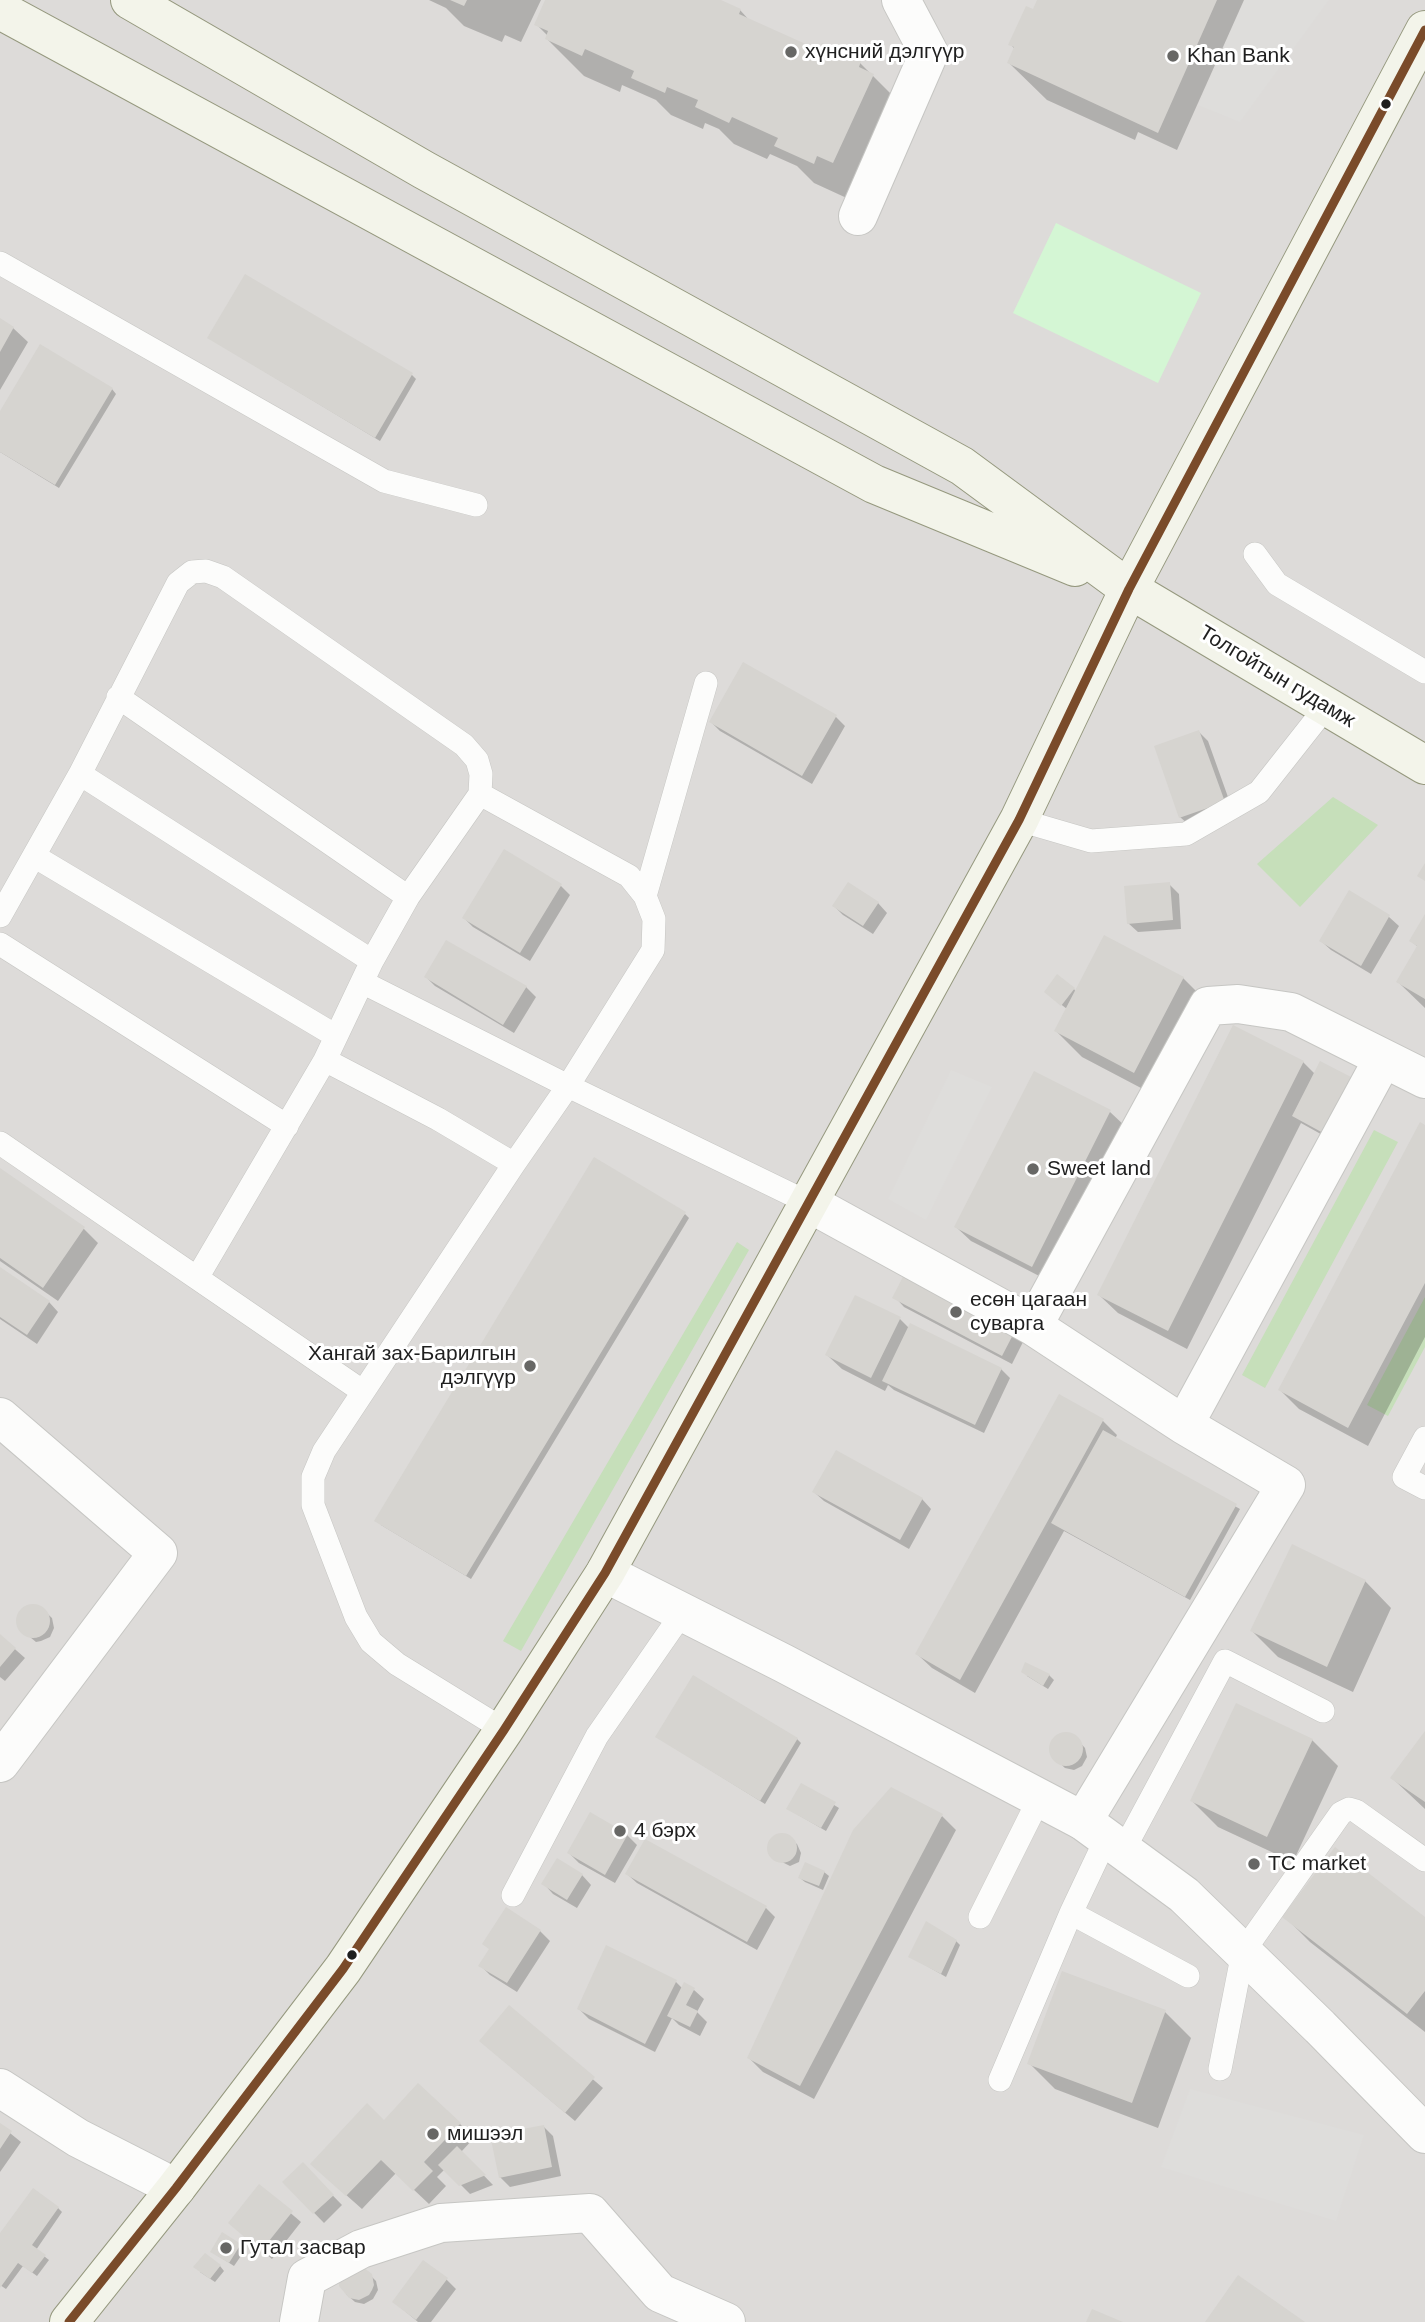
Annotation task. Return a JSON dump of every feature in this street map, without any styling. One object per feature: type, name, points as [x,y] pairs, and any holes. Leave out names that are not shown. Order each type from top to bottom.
[{"type":"main road","points":[[130,0],[436,177],[962,466],[1129,589]]},
{"type":"main road","points":[[0,10],[874,484],[1129,589]]},
{"type":"main road","points":[[69,2322],[176,2188],[343,1969],[504,1730],[605,1573],[1019,820],[1129,589],[1425,30]]},
{"type":"main road","name":"Толгойтын гудамж","points":[[1129,589],[1425,765]]},
{"type":"street","points":[[858,216],[929,53],[901,0]]},
{"type":"street","points":[[1034,1326],[1208,1006],[1238,1004],[1291,1012],[1425,1079]]},
{"type":"street","points":[[1184,1425],[1383,1059]]},
{"type":"street","points":[[809,1203],[1034,1326],[1184,1425],[1286,1485],[1104,1837]]},
{"type":"street","points":[[0,1417],[158,1553],[3,1754]]},
{"type":"street","points":[[605,1573],[1040,1797],[1104,1837],[1184,1895],[1425,2134]]},
{"type":"street","points":[[0,2088],[78,2138],[176,2188]]},
{"type":"street","points":[[299,2322],[307,2278],[361,2249],[441,2223],[590,2213],[660,2293],[726,2322]]},
{"type":"lane","points":[[0,263],[384,481],[475,505]]},
{"type":"lane","points":[[1255,554],[1277,584],[1425,672]]},
{"type":"lane","points":[[0,916],[80,774],[178,583],[192,572],[206,570],[223,577],[464,745],[477,760],[481,774],[480,794],[408,897],[367,971],[325,1060],[197,1278]]},
{"type":"lane","points":[[646,897],[706,683]]},
{"type":"lane","points":[[118,697],[408,897]]},
{"type":"lane","points":[[1019,820],[1091,841],[1185,834],[1259,792],[1326,706]]},
{"type":"lane","points":[[80,774],[367,971],[568,1086],[809,1203]]},
{"type":"lane","points":[[480,794],[629,876],[646,897],[654,919],[653,950],[568,1086],[324,1451],[313,1477],[313,1505],[356,1617],[371,1642],[397,1664],[504,1730]]},
{"type":"lane","points":[[34,856],[336,1036]]},
{"type":"lane","points":[[0,944],[287,1126]]},
{"type":"lane","points":[[325,1060],[438,1119],[514,1164]]},
{"type":"lane","points":[[0,1143],[362,1391]]},
{"type":"lane","points":[[1425,1438],[1404,1477],[1425,1489]]},
{"type":"lane","points":[[513,1895],[597,1736],[682,1612]]},
{"type":"lane","points":[[1000,2080],[1104,1837],[1225,1661],[1323,1711]]},
{"type":"lane","points":[[980,1917],[1040,1797]]},
{"type":"lane","points":[[1220,2069],[1243,1952],[1340,1813],[1349,1809],[1356,1811],[1425,1860]]},
{"type":"lane","points":[[1071,1913],[1188,1976]]},
{"type":"shaded area","points":[[0,0],[1425,0],[1425,2322],[0,2322]]},
{"type":"shaded area","points":[[1244,0],[1329,0],[1240,122],[1198,105]]},
{"type":"shaded area","points":[[951,1070],[992,1087],[926,1220],[888,1199]]},
{"type":"shaded area","points":[[1190,2089],[1364,2135],[1336,2221],[1161,2167]]},
{"type":"green space","points":[[1056,223],[1201,293],[1158,383],[1013,313]]},
{"type":"green space","points":[[1333,797],[1378,825],[1300,907],[1257,864]]},
{"type":"green space","points":[[1374,1130],[1398,1142],[1265,1388],[1242,1375]]},
{"type":"green space","points":[[737,1242],[749,1250],[521,1651],[503,1641]]},
{"type":"green space","points":[[1425,1297],[1425,1347],[1388,1416],[1367,1405]]},
{"type":"building","points":[[450,0],[467,0],[464,6]]},
{"type":"building","points":[[545,0],[721,0],[741,9],[739,14],[819,50],[822,43],[861,61],[859,67],[874,74],[833,163],[817,156],[814,164],[774,146],[778,138],[732,117],[729,123],[695,107],[698,100],[667,87],[665,93],[631,78],[634,71],[585,49],[582,56],[545,39],[548,31],[534,25]]},
{"type":"building","points":[[1037,0],[1217,0],[1158,133],[1007,63],[1014,47],[1008,45],[1026,6],[1033,9]]},
{"type":"building","points":[[245,274],[413,373],[375,438],[207,338]]},
{"type":"building","points":[[0,318],[14,327],[0,352]]},
{"type":"building","points":[[40,344],[113,388],[55,485],[0,452],[0,411]]},
{"type":"building","points":[[743,662],[837,715],[802,776],[709,722]]},
{"type":"building","points":[[1199,730],[1225,802],[1179,818],[1154,746]]},
{"type":"building","points":[[504,849],[562,884],[520,953],[462,918]]},
{"type":"building","points":[[1425,863],[1425,881],[1417,876]]},
{"type":"building","points":[[848,882],[879,902],[863,926],[832,906]]},
{"type":"building","points":[[1170,882],[1173,920],[1127,924],[1124,886]]},
{"type":"building","points":[[1349,890],[1390,915],[1361,966],[1319,941]]},
{"type":"building","points":[[1425,914],[1425,999],[1396,982],[1417,946],[1409,941]]},
{"type":"building","points":[[1104,935],[1184,977],[1134,1073],[1054,1031]]},
{"type":"building","points":[[446,940],[527,986],[503,1025],[424,977]]},
{"type":"building","points":[[1057,974],[1075,988],[1061,1006],[1044,992]]},
{"type":"building","points":[[1233,1025],[1304,1061],[1168,1331],[1097,1295]]},
{"type":"building","points":[[1320,1061],[1353,1078],[1325,1134],[1292,1116]]},
{"type":"building","name":"Sweet land","points":[[1034,1071],[1111,1110],[1032,1267],[954,1227]]},
{"type":"building","points":[[1420,1122],[1425,1125],[1425,1283],[1348,1428],[1278,1390]]},
{"type":"building","name":"Хангай зах-Барилгын дэлгүүр","points":[[594,1157],[686,1212],[466,1576],[374,1521]]},
{"type":"building","points":[[0,1168],[85,1227],[43,1288],[0,1258]]},
{"type":"building","points":[[0,1267],[50,1301],[27,1335],[0,1317]]},
{"type":"building","points":[[906,1271],[1016,1329],[1002,1356],[892,1298]]},
{"type":"building","points":[[855,1295],[901,1317],[871,1378],[825,1355]]},
{"type":"building","points":[[910,1323],[1002,1368],[975,1425],[882,1381]]},
{"type":"building","points":[[1059,1394],[1104,1419],[960,1680],[915,1654]]},
{"type":"building","points":[[1103,1430],[1237,1504],[1185,1597],[1051,1523]]},
{"type":"building","points":[[836,1450],[923,1498],[900,1540],[812,1492]]},
{"type":"building","points":[[1292,1544],[1366,1580],[1327,1667],[1250,1631]]},
{"type":"building","points":[[33,1604],[45,1609],[50,1621],[45,1633],[33,1638],[21,1633],[16,1621],[21,1609]]},
{"type":"building","points":[[0,1634],[16,1648],[0,1667]]},
{"type":"building","points":[[1025,1662],[1050,1674],[1043,1686],[1021,1672]]},
{"type":"building","points":[[693,1675],[798,1738],[760,1801],[655,1737]]},
{"type":"building","points":[[1236,1703],[1313,1739],[1267,1837],[1190,1801]]},
{"type":"building","points":[[1425,1731],[1425,1802],[1390,1778]]},
{"type":"building","points":[[1066,1732],[1078,1737],[1083,1749],[1078,1761],[1066,1766],[1054,1761],[1049,1749],[1054,1737]]},
{"type":"building","points":[[801,1783],[836,1802],[821,1828],[786,1809]]},
{"type":"building","points":[[891,1787],[943,1814],[800,2086],[747,2058],[853,1830]]},
{"type":"building","points":[[590,1812],[628,1834],[605,1875],[567,1853]]},
{"type":"building","points":[[782,1833],[793,1837],[797,1848],[793,1859],[782,1863],[771,1859],[767,1848],[771,1837]]},
{"type":"building","points":[[645,1839],[767,1906],[747,1942],[625,1874]]},
{"type":"building","points":[[1335,1847],[1425,1917],[1425,1991],[1407,2014],[1282,1917]]},
{"type":"building","points":[[557,1858],[583,1874],[567,1900],[541,1884]]},
{"type":"building","points":[[805,1862],[825,1871],[819,1886],[798,1878]]},
{"type":"building","points":[[506,1907],[541,1930],[507,1983],[478,1966],[489,1949],[482,1944]]},
{"type":"building","points":[[926,1921],[957,1940],[941,1974],[908,1957]]},
{"type":"building","points":[[606,1945],[677,1980],[645,2044],[577,2009]]},
{"type":"building","points":[[1062,1971],[1166,2010],[1132,2103],[1027,2064]]},
{"type":"building","points":[[684,1982],[695,1988],[686,2005],[698,2011],[690,2027],[667,2016]]},
{"type":"building","points":[[509,2005],[595,2077],[565,2113],[479,2041]]},
{"type":"building","points":[[418,2083],[461,2123],[424,2162],[433,2171],[413,2191],[381,2160],[346,2196],[310,2164],[367,2103],[384,2120]]},
{"type":"building","points":[[0,2123],[12,2131],[0,2149]]},
{"type":"building","points":[[544,2125],[552,2167],[499,2178],[490,2135]]},
{"type":"building","points":[[457,2146],[486,2175],[459,2186],[438,2165]]},
{"type":"building","points":[[303,2162],[334,2195],[313,2214],[282,2182]]},
{"type":"building","points":[[259,2184],[293,2211],[261,2251],[228,2223]]},
{"type":"building","points":[[33,2188],[59,2207],[32,2245],[46,2255],[32,2273],[18,2263],[0,2288],[0,2233]]},
{"type":"building","name":"Гутал засвар","points":[[222,2232],[241,2244],[229,2263],[210,2252]]},
{"type":"building","points":[[205,2253],[221,2265],[210,2279],[193,2267]]},
{"type":"building","points":[[423,2260],[448,2278],[416,2320],[392,2302]]},
{"type":"building","points":[[363,2267],[372,2274],[372,2290],[369,2295],[359,2300],[349,2298],[339,2286],[339,2279]]},
{"type":"building","points":[[1238,2275],[1305,2322],[1205,2322]]},
{"type":"building","points":[[1092,2309],[1123,2322],[1086,2322]]},
{"type":"transit line","points":[[69,2322],[176,2188],[343,1969],[504,1730],[605,1573],[1019,820],[1129,589],[1425,30]]},
{"type":"place","name":"хүнсний дэлгүүр","points":[[791,52]]},
{"type":"place","name":"Khan Bank","points":[[1173,56]]},
{"type":"place","name":"Sweet land","points":[[1033,1169]]},
{"type":"place","name":"есөн цагаан суварга","points":[[956,1312]]},
{"type":"place","name":"Хангай зах-Барилгын дэлгүүр","points":[[530,1366]]},
{"type":"place","name":"4 бэрх","points":[[620,1831]]},
{"type":"place","name":"TC market","points":[[1254,1864]]},
{"type":"place","name":"мишээл","points":[[433,2134]]},
{"type":"place","name":"Гутал засвар","points":[[226,2248]]}]
